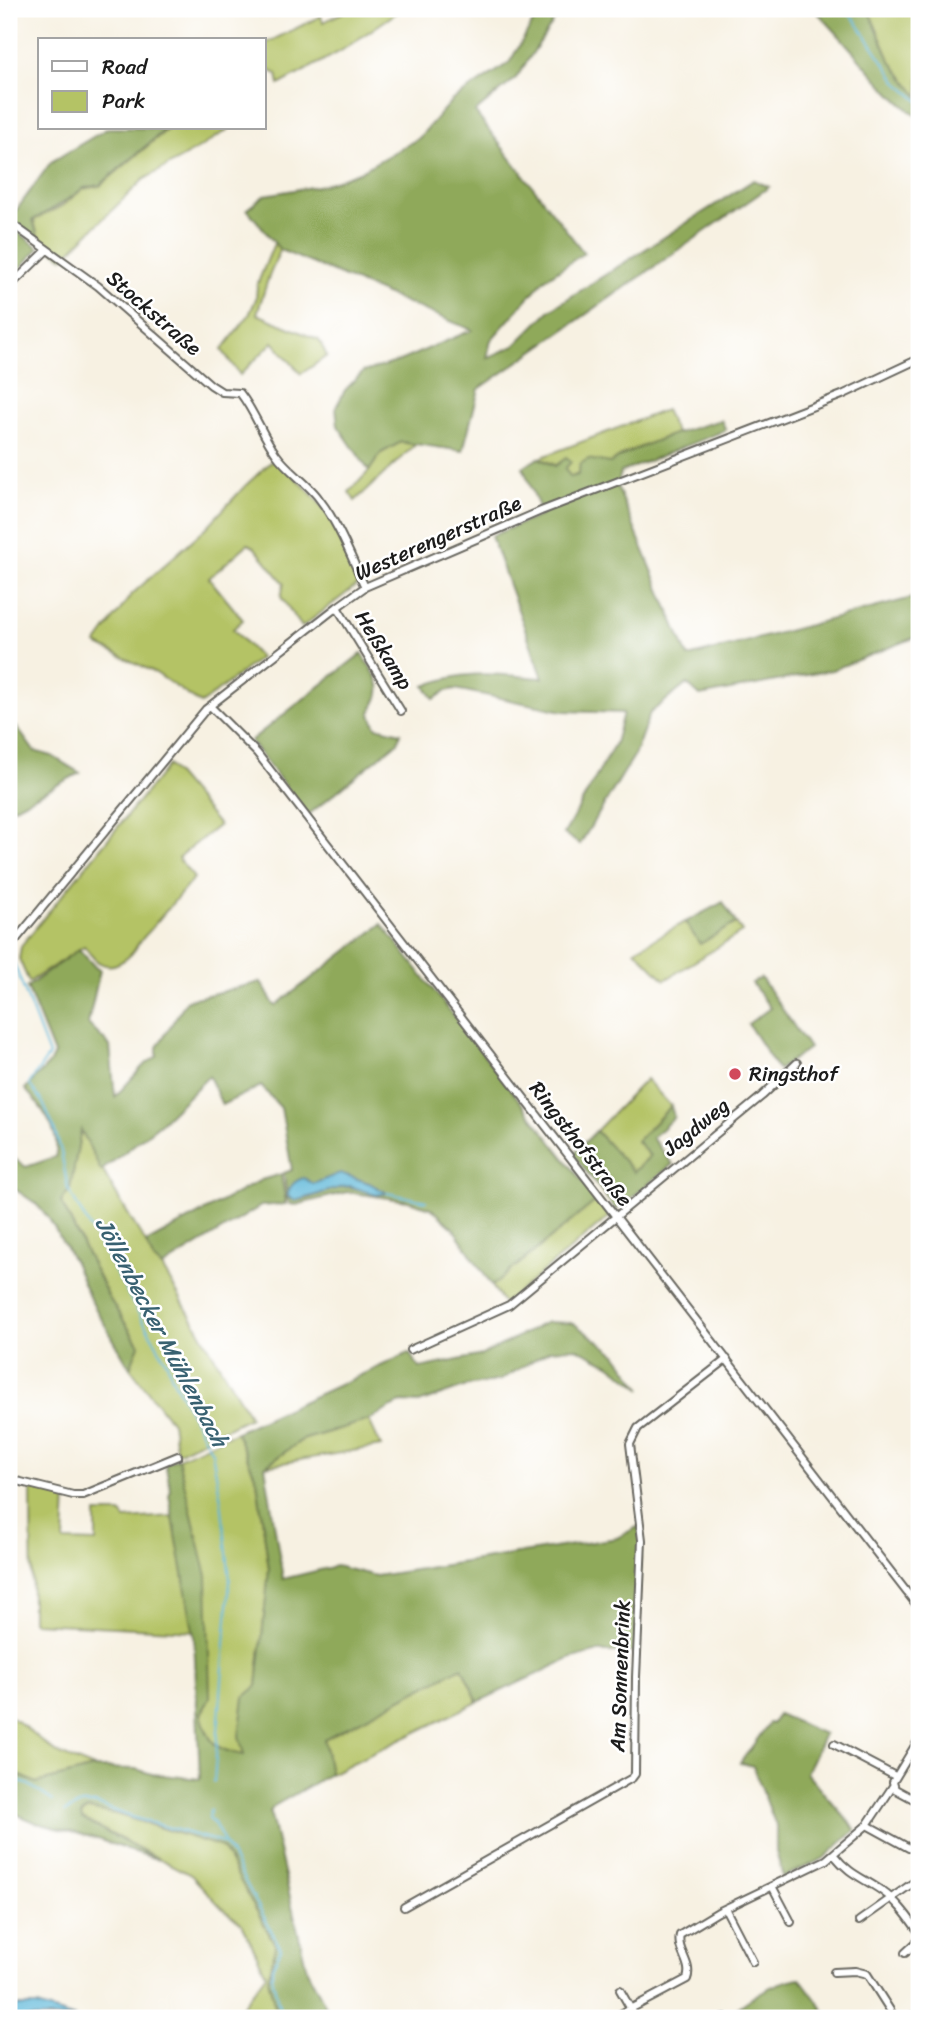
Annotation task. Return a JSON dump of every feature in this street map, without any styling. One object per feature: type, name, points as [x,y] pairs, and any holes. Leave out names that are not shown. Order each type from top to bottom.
[{"type":"main road","points":[[897,2018],[919,2015]]},
{"type":"street","name":"Stockstraße","points":[[9,222],[98,286],[211,385],[222,392],[240,393],[274,452],[309,486],[332,517],[345,539],[365,587]]},
{"type":"street","points":[[9,287],[47,250]]},
{"type":"street","name":"Westerengerstraße","points":[[9,948],[210,706],[365,587],[541,511],[842,395],[919,359]]},
{"type":"street","name":"Heßkamp","points":[[337,607],[401,711]]},
{"type":"street","name":"Ringsthofstraße","points":[[210,706],[257,753],[919,1608]]},
{"type":"street","name":"Jagdweg","points":[[410,1350],[509,1305],[760,1098],[797,1063]]},
{"type":"street","name":"Am Sonnenbrink","points":[[404,1907],[632,1779],[635,1774],[642,1540],[630,1444],[638,1427],[727,1359]]},
{"type":"street","points":[[9,1479],[72,1495],[83,1495],[178,1456]]},
{"type":"street","points":[[613,2018],[687,1979],[689,1968],[678,1942],[680,1935],[834,1855],[867,1825],[919,1740]]},
{"type":"street","points":[[834,1744],[895,1776]]},
{"type":"street","points":[[893,1786],[919,1802]]},
{"type":"street","points":[[867,1825],[909,1848]]},
{"type":"street","points":[[834,1855],[849,1872],[891,1898],[919,1932]]},
{"type":"street","points":[[859,1921],[917,1880]]},
{"type":"street","points":[[772,1886],[791,1922]]},
{"type":"street","points":[[726,1910],[753,1962]]},
{"type":"street","points":[[905,1953],[919,1940]]},
{"type":"street","points":[[834,1972],[855,1971],[867,1974],[897,2018]]},
{"type":"street","points":[[620,1990],[636,2018]]},
{"type":"green space","points":[[350,9],[402,9],[341,51],[279,85],[277,74],[266,67],[266,43],[321,16],[323,22]]},
{"type":"green space","points":[[541,9],[565,9],[560,12],[516,78],[475,112],[584,253],[544,280],[491,340],[487,358],[514,346],[550,310],[754,180],[769,187],[479,389],[463,451],[401,442],[381,453],[369,471],[338,426],[336,407],[345,390],[363,372],[397,362],[472,330],[280,250],[247,209],[265,195],[323,185],[359,172],[419,138],[451,101],[509,63]]},
{"type":"green space","points":[[814,9],[868,9],[890,60],[919,97],[919,118],[878,80]]},
{"type":"green space","points":[[868,9],[919,9],[919,97],[890,60]]},
{"type":"green space","points":[[105,130],[165,130],[100,185],[84,188],[33,220],[39,241],[10,219],[51,162]]},
{"type":"green space","points":[[167,130],[227,130],[143,180],[63,258],[39,241],[34,220],[62,206],[83,189],[100,186]]},
{"type":"green space","points":[[9,225],[39,248],[9,281]]},
{"type":"green space","points":[[275,241],[280,250],[257,314],[319,340],[327,356],[301,374],[273,342],[240,375],[222,350],[249,315],[256,299],[257,285]]},
{"type":"green space","points":[[665,410],[676,433],[626,453],[610,463],[570,477],[565,469],[539,458]]},
{"type":"green space","points":[[721,420],[726,430],[621,472],[617,486],[688,657],[919,596],[919,636],[832,670],[700,696],[687,684],[650,713],[634,756],[580,844],[564,834],[615,743],[623,713],[563,711],[455,689],[434,699],[425,686],[440,680],[469,675],[498,674],[543,678],[491,536],[542,515],[523,467],[539,458],[555,466],[566,458],[571,462],[565,469],[571,477],[578,475],[580,464],[588,459],[610,463],[650,443]]},
{"type":"green space","points":[[401,442],[415,445],[355,501],[349,492],[369,471],[381,453]]},
{"type":"green space","points":[[275,458],[312,494],[336,525],[360,583],[302,627],[281,597],[284,583],[254,547],[248,544],[209,578],[243,620],[233,629],[260,658],[201,704],[156,673],[96,644],[131,595],[207,527]]},
{"type":"green space","points":[[362,653],[380,688],[370,712],[376,727],[401,733],[398,742],[308,815],[250,741]]},
{"type":"green space","points":[[9,722],[16,726],[34,751],[52,756],[80,773],[9,810]]},
{"type":"green space","points":[[168,765],[219,825],[178,858],[194,878],[132,954],[122,961],[105,965],[93,958],[84,946],[29,982],[19,959],[21,946]]},
{"type":"green space","points":[[723,902],[736,923],[700,944],[685,922]]},
{"type":"green space","points":[[685,922],[700,944],[736,923],[742,932],[665,980],[635,950]]},
{"type":"green space","points":[[382,924],[597,1200],[492,1286],[453,1228],[431,1208],[408,1201],[347,1192],[296,1205],[290,1204],[284,1173],[292,1170],[281,1108],[261,1086],[222,1105],[209,1076],[160,1124],[101,1171],[81,1130],[70,1189],[61,1202],[109,1298],[139,1345],[130,1368],[90,1299],[74,1262],[48,1217],[35,1203],[9,1185],[9,1155],[26,1167],[55,1157],[56,1148],[56,1139],[49,1120],[25,1089],[49,1064],[54,1054],[27,987],[79,949],[100,970],[88,1024],[110,1046],[115,1097],[143,1066],[157,1056],[157,1047],[187,1000],[261,982],[275,1006]],"holes":[[[346,1175],[369,1183],[386,1193],[347,1187],[304,1199],[291,1199],[307,1180],[313,1185]]]},
{"type":"green space","points":[[761,978],[809,1048],[778,1070],[748,1024],[770,1008],[752,983]]},
{"type":"green space","points":[[646,1079],[671,1106],[637,1141],[650,1156],[633,1172],[596,1131]]},
{"type":"green space","points":[[671,1106],[674,1117],[652,1138],[673,1164],[616,1210],[573,1154],[596,1131],[634,1172],[650,1156],[637,1141]]},
{"type":"green space","points":[[81,1128],[117,1196],[250,1417],[177,1453],[172,1423],[130,1368],[139,1344],[109,1298],[61,1202],[70,1189]]},
{"type":"green space","points":[[281,1174],[286,1204],[261,1206],[162,1267],[153,1259],[146,1243],[261,1180]]},
{"type":"green space","points":[[597,1200],[610,1216],[504,1304],[492,1286]]},
{"type":"green space","points":[[547,1322],[573,1323],[616,1354],[642,1389],[609,1364],[576,1348],[550,1350],[501,1380],[467,1386],[419,1403],[401,1402],[369,1420],[302,1440],[265,1466],[283,1579],[336,1566],[376,1576],[617,1538],[639,1526],[641,1541],[636,1652],[595,1652],[569,1659],[478,1702],[462,1667],[324,1739],[330,1774],[274,1806],[270,1812],[307,1970],[332,2018],[278,2018],[268,1979],[276,1946],[222,1847],[116,1814],[88,1809],[81,1815],[82,1819],[159,1860],[91,1837],[37,1823],[9,1811],[9,1771],[36,1783],[94,1768],[136,1769],[152,1774],[200,1779],[194,1636],[165,1463],[178,1458],[207,1576],[210,1698],[201,1714],[214,1743],[225,1750],[244,1755],[239,1736],[244,1697],[257,1686],[269,1569],[257,1480],[236,1432],[409,1353],[420,1368],[482,1355]]},
{"type":"green space","points":[[369,1420],[381,1446],[265,1466],[302,1440]]},
{"type":"green space","points":[[236,1432],[257,1480],[269,1569],[257,1686],[252,1691],[244,1755],[214,1743],[201,1714],[210,1698],[178,1458]]},
{"type":"green space","points":[[31,1488],[66,1496],[64,1541],[96,1542],[96,1513],[121,1513],[125,1519],[173,1516],[194,1631],[34,1623]]},
{"type":"green space","points":[[462,1667],[478,1702],[330,1774],[324,1739]]},
{"type":"green space","points":[[778,1714],[824,1734],[806,1773],[856,1830],[823,1859],[783,1877],[776,1851],[776,1826],[753,1766],[740,1763]]},
{"type":"green space","points":[[9,1716],[55,1752],[94,1768],[36,1783],[9,1770]]},
{"type":"green space","points":[[88,1809],[116,1814],[222,1847],[276,1946],[268,1979],[278,2018],[233,2018],[266,1974],[242,1924],[224,1910],[191,1875],[82,1819],[81,1815]]},
{"type":"green space","points":[[800,1978],[826,2013],[787,2018],[725,2018],[769,1988]]},
{"type":"water","points":[[340,1173],[369,1183],[387,1193],[376,1195],[350,1186],[295,1201],[288,1196],[291,1187],[301,1179],[313,1184]]},
{"type":"water","points":[[9,2006],[37,2006],[75,2018],[9,2018]]},
{"type":"waterway","points":[[844,9],[855,20],[898,83],[919,101]]},
{"type":"waterway","name":"Jöllenbecker Mühlenbach","points":[[13,961],[49,1055],[29,1084],[43,1103],[54,1128],[68,1189],[167,1363],[172,1378],[212,1452],[221,1500],[230,1580],[214,1782]]},
{"type":"waterway","points":[[387,1193],[426,1201]]},
{"type":"waterway","points":[[9,1777],[29,1785],[53,1801]]},
{"type":"waterway","points":[[65,1812],[81,1804],[97,1804],[131,1817],[223,1843]]},
{"type":"waterway","points":[[210,1810],[209,1819],[214,1823],[281,1949],[272,1968],[272,1977],[282,2018]]},
{"type":"place","name":"Ringsthof","points":[[735,1074]]}]
